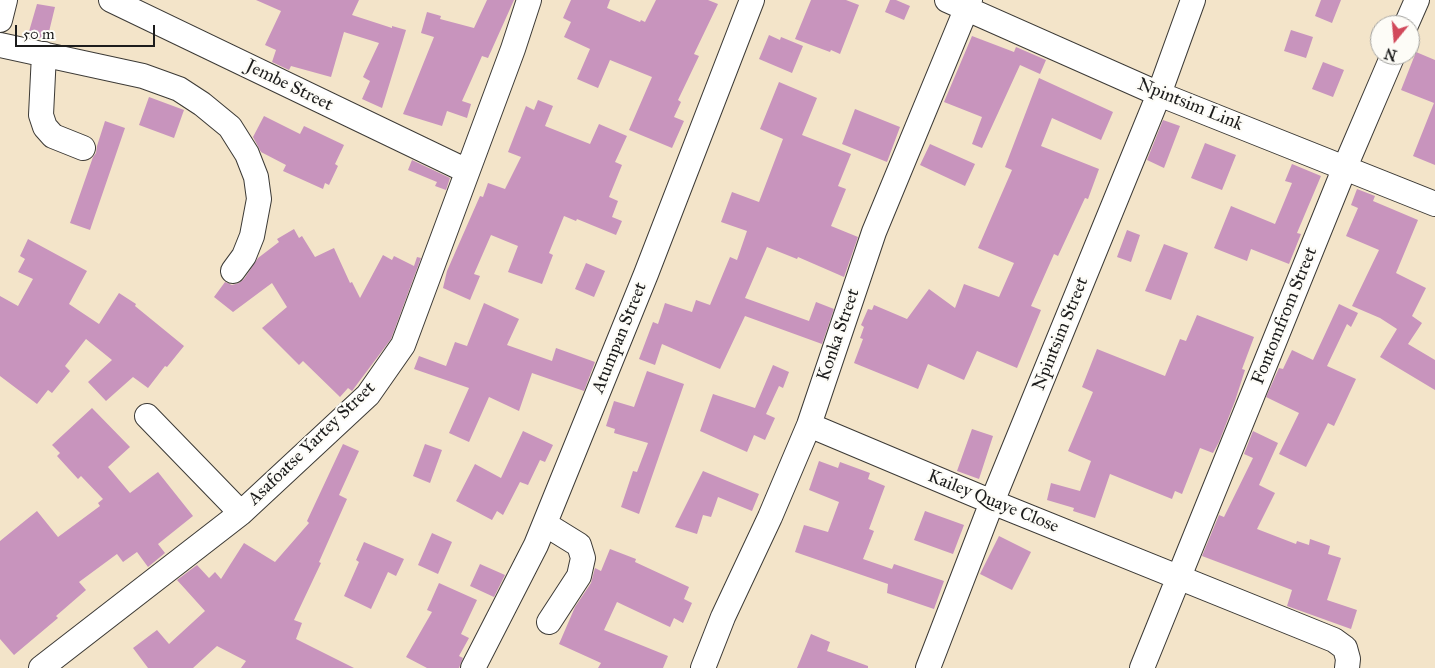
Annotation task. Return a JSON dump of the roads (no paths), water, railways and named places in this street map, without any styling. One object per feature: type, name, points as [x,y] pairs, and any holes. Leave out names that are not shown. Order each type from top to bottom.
[{"type":"street","points":[[0,20],[5,0]]},
{"type":"street","name":"Jembe Street","points":[[112,0],[467,171]]},
{"type":"street","name":"Asafoatse Yartey Street","points":[[40,668],[241,513],[368,394],[403,345],[513,49],[529,0]]},
{"type":"street","name":"Atumpan Street","points":[[473,668],[545,524],[646,274],[752,0]]},
{"type":"street","name":"Npintsim Street","points":[[928,668],[992,502],[1159,94],[1193,0]]},
{"type":"street","points":[[1410,15],[1417,0]]},
{"type":"street","name":"Npintsim Link","points":[[961,3],[1159,94],[1435,204]]},
{"type":"street","name":"Konka Street","points":[[703,668],[722,617],[770,517],[809,425],[874,232],[961,3]]},
{"type":"street","points":[[0,45],[143,76],[179,89],[202,104],[230,127],[247,154],[256,176],[258,199],[252,236],[244,256],[233,271]]},
{"type":"street","points":[[44,54],[41,115],[45,127],[53,136],[84,148]]},
{"type":"street","name":"Fontomfrom Street","points":[[1142,668],[1345,167],[1389,65]]},
{"type":"street","points":[[147,416],[241,513]]},
{"type":"street","name":"Kailey Quaye Close","points":[[809,425],[992,502],[1334,640],[1345,648],[1348,659],[1347,668]]},
{"type":"street","points":[[545,524],[579,545],[583,558],[579,576],[549,622]]}]
